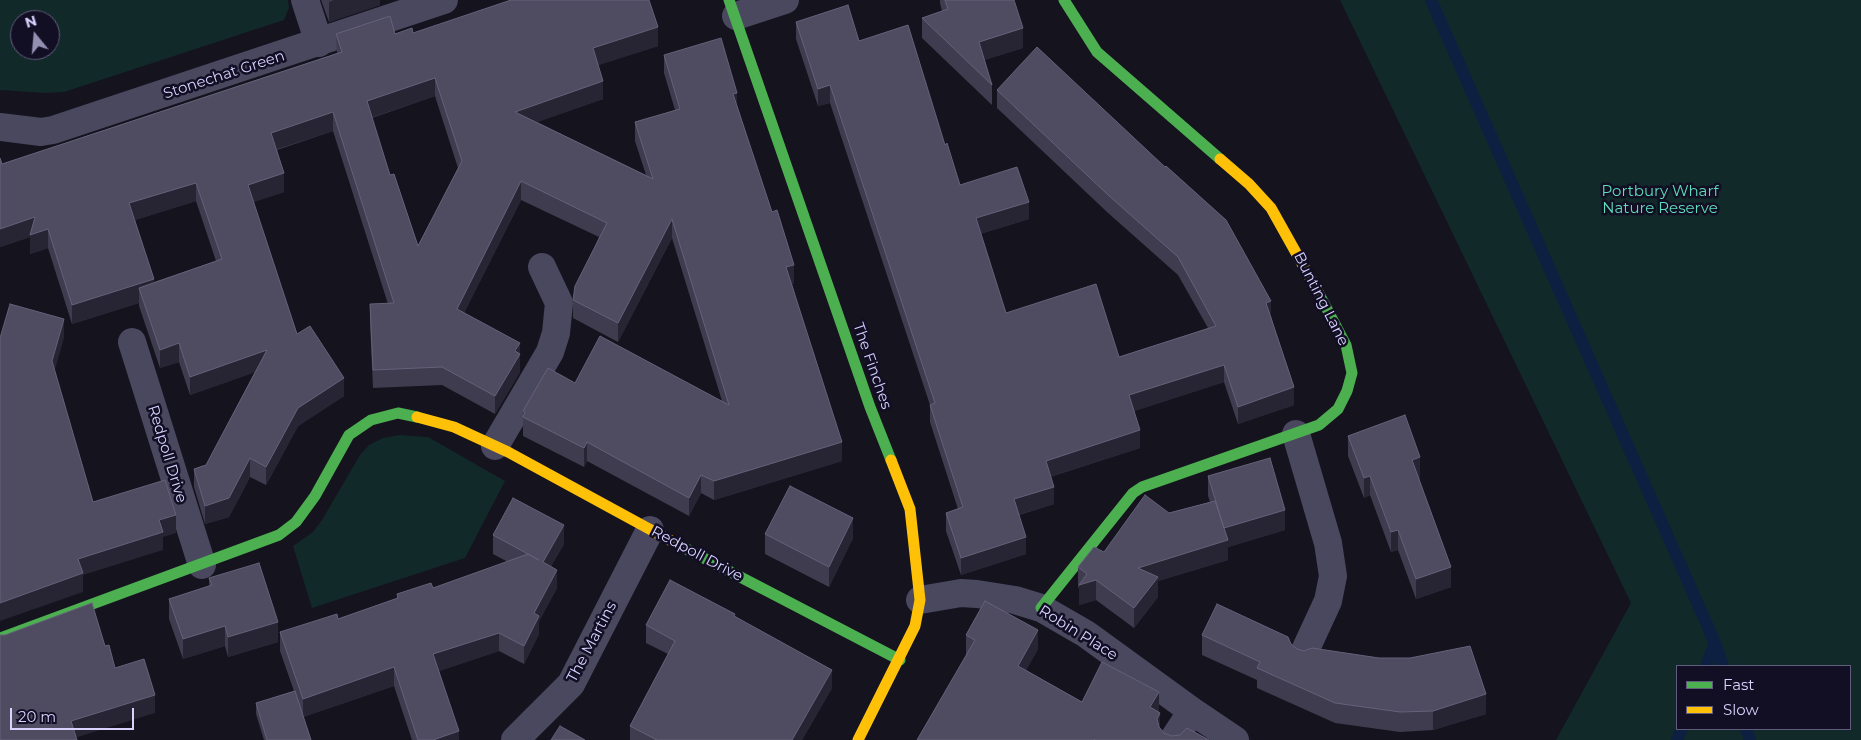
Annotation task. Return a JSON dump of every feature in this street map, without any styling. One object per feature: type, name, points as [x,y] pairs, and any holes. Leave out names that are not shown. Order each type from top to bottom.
[{"type":"street","points":[[305,0],[319,43]]},
{"type":"street","name":"Stonechat Green","points":[[0,127],[41,132],[53,130],[444,0]]},
{"type":"street","points":[[732,8],[785,0]]},
{"type":"street","name":"Bunting Lane","points":[[1041,608],[1134,493],[1142,488],[1319,425],[1338,409],[1351,382],[1352,373],[1346,345],[1291,240],[1270,208],[1249,184],[1097,52],[1064,0]]},
{"type":"street","name":"The Finches","points":[[732,8],[870,407],[910,509],[920,600],[915,626],[900,660],[858,740]]},
{"type":"street","points":[[496,446],[550,352],[556,333],[559,303],[542,267]]},
{"type":"street","name":"Redpoll Drive","points":[[132,342],[202,565]]},
{"type":"street","name":"Redpoll Drive","points":[[0,638],[279,535],[296,522],[315,496],[349,435],[371,420],[398,413],[454,427],[496,446],[650,530],[900,660]]},
{"type":"street","points":[[1296,434],[1328,543],[1332,576],[1328,601],[1304,655]]},
{"type":"street","name":"The Martins","points":[[515,740],[571,684],[650,530]]},
{"type":"street","name":"Robin Place","points":[[920,600],[961,593],[977,594],[1015,600],[1041,608],[1086,634],[1235,740]]},
{"type":"street","points":[[1173,740],[1192,711]]},
{"type":"green space","points":[[0,0],[288,0],[289,8],[284,20],[64,92],[45,93],[0,90]]},
{"type":"green space","name":"Portbury Wharf Nature Reserve","points":[[1340,0],[1861,0],[1861,740],[1556,740],[1631,603]]},
{"type":"green space","points":[[400,435],[428,437],[505,481],[465,558],[312,608],[293,546],[313,532],[360,455],[369,445],[383,438]]},
{"type":"building","points":[[511,0],[649,0],[658,27],[593,48],[603,81],[515,112],[653,179],[635,122],[680,109],[664,55],[721,38],[737,93],[733,94],[772,212],[777,210],[794,265],[786,267],[842,442],[714,481],[701,475],[689,498],[587,442],[584,448],[523,417],[525,412],[523,411],[548,368],[575,383],[600,336],[729,405],[672,219],[618,323],[573,300],[575,286],[607,223],[521,181],[457,309],[520,343],[515,351],[520,354],[495,396],[442,367],[373,370],[370,304],[394,303],[333,112],[271,133],[284,173],[248,185],[297,334],[310,326],[344,378],[298,408],[266,467],[250,458],[229,498],[205,506],[194,469],[206,465],[267,350],[190,377],[179,343],[160,350],[139,288],[222,259],[196,183],[129,203],[154,279],[72,305],[48,229],[30,235],[35,217],[0,229],[0,158],[2,164],[342,52],[336,34],[390,16],[395,34],[412,28],[413,33]],"holes":[[[435,78],[462,161],[418,246],[394,174],[390,175],[367,101]]]},
{"type":"building","points":[[945,0],[1014,0],[1023,28],[979,42],[992,85],[922,18],[948,9]]},
{"type":"building","points":[[848,5],[859,41],[908,25],[945,145],[947,143],[960,185],[1017,167],[1029,202],[976,218],[1006,313],[1096,284],[1119,357],[1216,326],[1178,257],[1107,194],[997,90],[1037,47],[1165,167],[1226,220],[1271,301],[1266,303],[1294,387],[1238,407],[1224,365],[1129,395],[1140,430],[1046,461],[1054,487],[1014,499],[1026,537],[961,558],[946,513],[963,507],[930,405],[935,403],[830,85],[818,89],[796,22]]},
{"type":"building","points":[[10,304],[64,319],[52,361],[93,502],[165,480],[176,515],[159,520],[163,532],[78,559],[83,573],[0,603],[0,338]]},
{"type":"building","points":[[1405,415],[1420,457],[1412,460],[1451,567],[1416,579],[1398,530],[1391,532],[1370,476],[1364,478],[1348,436]]},
{"type":"building","points":[[1270,458],[1285,510],[1224,528],[1208,476]]},
{"type":"building","points":[[790,486],[853,518],[829,567],[765,534]]},
{"type":"building","points":[[1145,495],[1169,513],[1215,501],[1228,540],[1138,568],[1158,577],[1134,608],[1096,580],[1079,585],[1087,574],[1078,567],[1094,547],[1104,552]]},
{"type":"building","points":[[513,498],[564,525],[543,562],[557,570],[534,613],[539,616],[524,646],[499,633],[433,654],[459,731],[433,740],[418,740],[394,667],[303,699],[280,632],[337,614],[338,619],[398,598],[397,594],[431,583],[433,588],[528,554],[493,535]]},
{"type":"building","points":[[259,563],[278,622],[228,637],[225,626],[183,639],[169,599],[212,585],[209,578]]},
{"type":"building","points":[[670,580],[735,614],[734,616],[832,670],[792,740],[657,740],[630,726],[675,641],[646,625]]},
{"type":"building","points":[[985,601],[1038,630],[1018,666],[1082,702],[1102,662],[1159,692],[1150,707],[1160,713],[1157,719],[1159,727],[1164,733],[1172,736],[1180,735],[1187,728],[1209,740],[917,740],[975,640],[966,635]]},
{"type":"building","points":[[92,603],[105,646],[109,645],[115,668],[144,659],[155,695],[71,721],[77,740],[0,740],[0,635],[5,635]]},
{"type":"building","points":[[1217,604],[1288,637],[1291,644],[1297,649],[1304,651],[1312,648],[1379,658],[1410,658],[1470,646],[1486,694],[1433,711],[1400,712],[1335,703],[1257,668],[1260,662],[1202,635]]},
{"type":"building","points":[[295,691],[311,740],[267,740],[256,703]]},
{"type":"building","points":[[560,726],[585,740],[551,740]]},
{"type":"waterway","points":[[1431,0],[1715,643],[1723,665]]},
{"type":"waterway","points":[[1706,665],[1715,643]]},
{"type":"waterway","points":[[1677,740],[1682,730]]},
{"type":"waterway","points":[[1746,730],[1750,740]]},
{"type":"traffic: fast","points":[[729,0],[870,407],[891,460]]},
{"type":"traffic: fast","points":[[1064,0],[1097,52],[1220,159]]},
{"type":"traffic: fast","points":[[1041,608],[1133,493],[1142,487],[1319,425],[1338,409],[1347,391],[1352,373],[1346,345],[1318,292]]},
{"type":"traffic: fast","points":[[0,638],[279,535],[296,522],[315,496],[349,435],[371,420],[398,413],[417,417]]},
{"type":"traffic: fast","points":[[675,543],[900,660]]},
{"type":"traffic: slow","points":[[1220,159],[1249,184],[1271,208],[1318,292]]},
{"type":"traffic: slow","points":[[417,417],[454,427],[508,452],[675,543]]},
{"type":"traffic: slow","points":[[858,740],[915,626],[920,600],[910,509],[891,460]]}]
